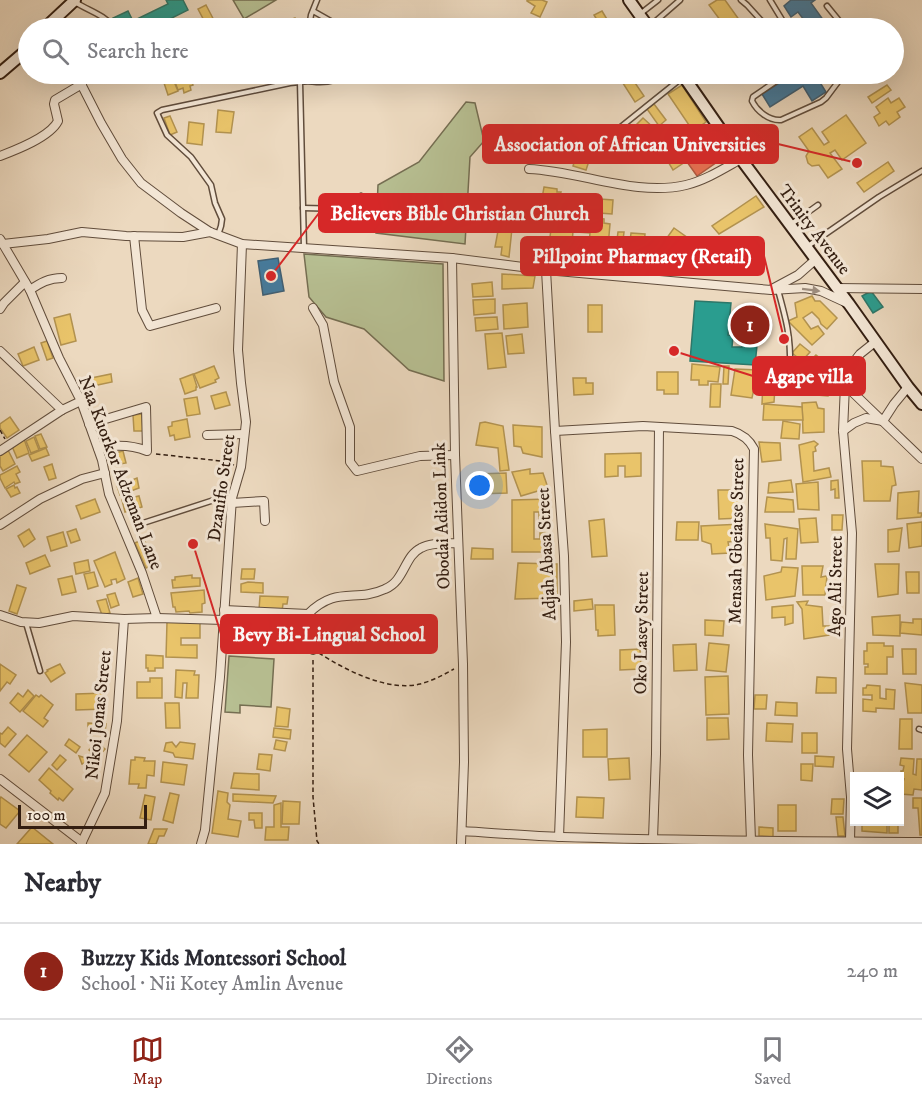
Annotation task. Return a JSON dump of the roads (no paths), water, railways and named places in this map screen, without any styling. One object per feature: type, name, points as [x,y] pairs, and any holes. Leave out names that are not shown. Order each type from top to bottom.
[{"type":"street","points":[[629,0],[641,18]]},
{"type":"street","points":[[56,18],[74,1]]},
{"type":"street","points":[[0,73],[18,58]]},
{"type":"street","points":[[0,156],[22,148],[53,129],[58,122],[55,100],[82,84],[122,159],[141,183],[174,208],[214,233],[243,244],[452,258],[546,270],[774,290],[805,288],[821,291],[849,304]]},
{"type":"street","name":"Trinity Avenue","points":[[688,84],[922,404]]},
{"type":"street","points":[[529,169],[549,170],[636,188],[671,188],[696,182],[741,159]]},
{"type":"street","points":[[1,241],[48,239],[82,232],[183,237],[214,233]]},
{"type":"street","points":[[134,236],[142,310],[150,326],[216,308]]},
{"type":"street","name":"Naa Kuorkor Adzeman Lane","points":[[1,241],[28,286],[59,358],[81,401],[102,460],[109,494],[142,573],[157,618]]},
{"type":"street","name":"Dzanifio Street","points":[[201,844],[206,830],[220,676],[232,500],[241,467],[246,422],[238,350],[243,244]]},
{"type":"street","name":"Obodai Adidon Link","points":[[452,258],[455,455],[463,664],[464,762],[461,844]]},
{"type":"street","points":[[774,290],[798,275],[815,260]]},
{"type":"street","name":"Adjah Abasa Street","points":[[546,270],[564,556],[566,642],[559,837]]},
{"type":"street","points":[[0,309],[4,303],[28,286],[52,278],[62,278]]},
{"type":"street","points":[[837,288],[922,289]]},
{"type":"street","points":[[314,308],[323,326],[334,382],[350,427],[350,462],[355,470],[420,456],[455,455]]},
{"type":"street","name":"Ago Ali Street","points":[[850,841],[851,797],[848,749],[852,533],[843,431],[845,385],[849,368],[860,354],[875,342]]},
{"type":"street","points":[[0,351],[62,410]]},
{"type":"street","points":[[845,385],[922,459]]},
{"type":"street","points":[[883,421],[908,387]]},
{"type":"street","points":[[0,451],[62,410],[81,401]]},
{"type":"street","points":[[89,424],[146,407],[147,451],[140,448],[109,445],[98,448]]},
{"type":"street","points":[[843,431],[866,418],[883,421]]},
{"type":"street","name":"Mensah Gbeiatse Street","points":[[555,431],[643,426],[722,430],[740,433],[754,449],[748,754],[751,841]]},
{"type":"street","name":"Oko Lasey Street","points":[[653,839],[659,427]]},
{"type":"street","points":[[207,435],[244,434]]},
{"type":"street","points":[[0,525],[40,499],[82,479],[105,473]]},
{"type":"street","points":[[232,500],[264,501],[265,520]]},
{"type":"street","points":[[313,650],[307,628],[308,614],[320,602],[342,595],[372,594],[387,589],[397,582],[419,548],[435,544],[458,543]]},
{"type":"street","points":[[224,610],[308,614]]},
{"type":"street","points":[[0,615],[25,623],[39,623],[73,616],[224,620]]},
{"type":"street","name":"Nikoi Jonas Street","points":[[81,843],[105,793],[117,721],[124,619]]},
{"type":"street","points":[[0,778],[81,843]]},
{"type":"street","points":[[462,831],[639,842],[653,839],[922,842]]},
{"type":"lane","points":[[311,18],[317,0]]},
{"type":"lane","points":[[639,14],[658,0]]},
{"type":"lane","points":[[657,18],[680,0]]},
{"type":"lane","points":[[741,0],[759,18]]},
{"type":"lane","points":[[770,0],[782,18]]},
{"type":"lane","points":[[74,1],[104,18]]},
{"type":"lane","points":[[827,6],[837,18]]},
{"type":"lane","points":[[313,11],[325,18]]},
{"type":"lane","points":[[214,233],[221,226],[222,219],[211,185],[191,157],[167,135],[157,113],[162,110],[285,84]]},
{"type":"lane","points":[[300,84],[304,248]]},
{"type":"lane","points":[[607,138],[671,84]]},
{"type":"lane","points":[[772,84],[753,97],[752,101],[754,106],[770,119],[776,120],[781,120],[821,102],[836,84]]},
{"type":"lane","points":[[806,247],[879,197],[922,171]]},
{"type":"lane","points":[[303,208],[344,208],[361,196]]},
{"type":"lane","points":[[790,225],[818,205]]},
{"type":"lane","points":[[774,290],[789,331],[790,367]]},
{"type":"lane","points":[[137,525],[214,500],[232,500]]},
{"type":"lane","points":[[25,623],[40,671]]},
{"type":"place","name":"Association of African Universities","points":[[857,163]]},
{"type":"place","name":"Believers Bible Christian Church","points":[[271,276]]},
{"type":"place","name":"Buzzy Kids Montessori School","points":[[750,325]]},
{"type":"place","name":"Pillpoint Pharmacy (Retail)","points":[[784,339]]},
{"type":"place","name":"Agape villa","points":[[674,351]]},
{"type":"place","name":"Bevy Bi-Lingual School","points":[[193,544]]}]
